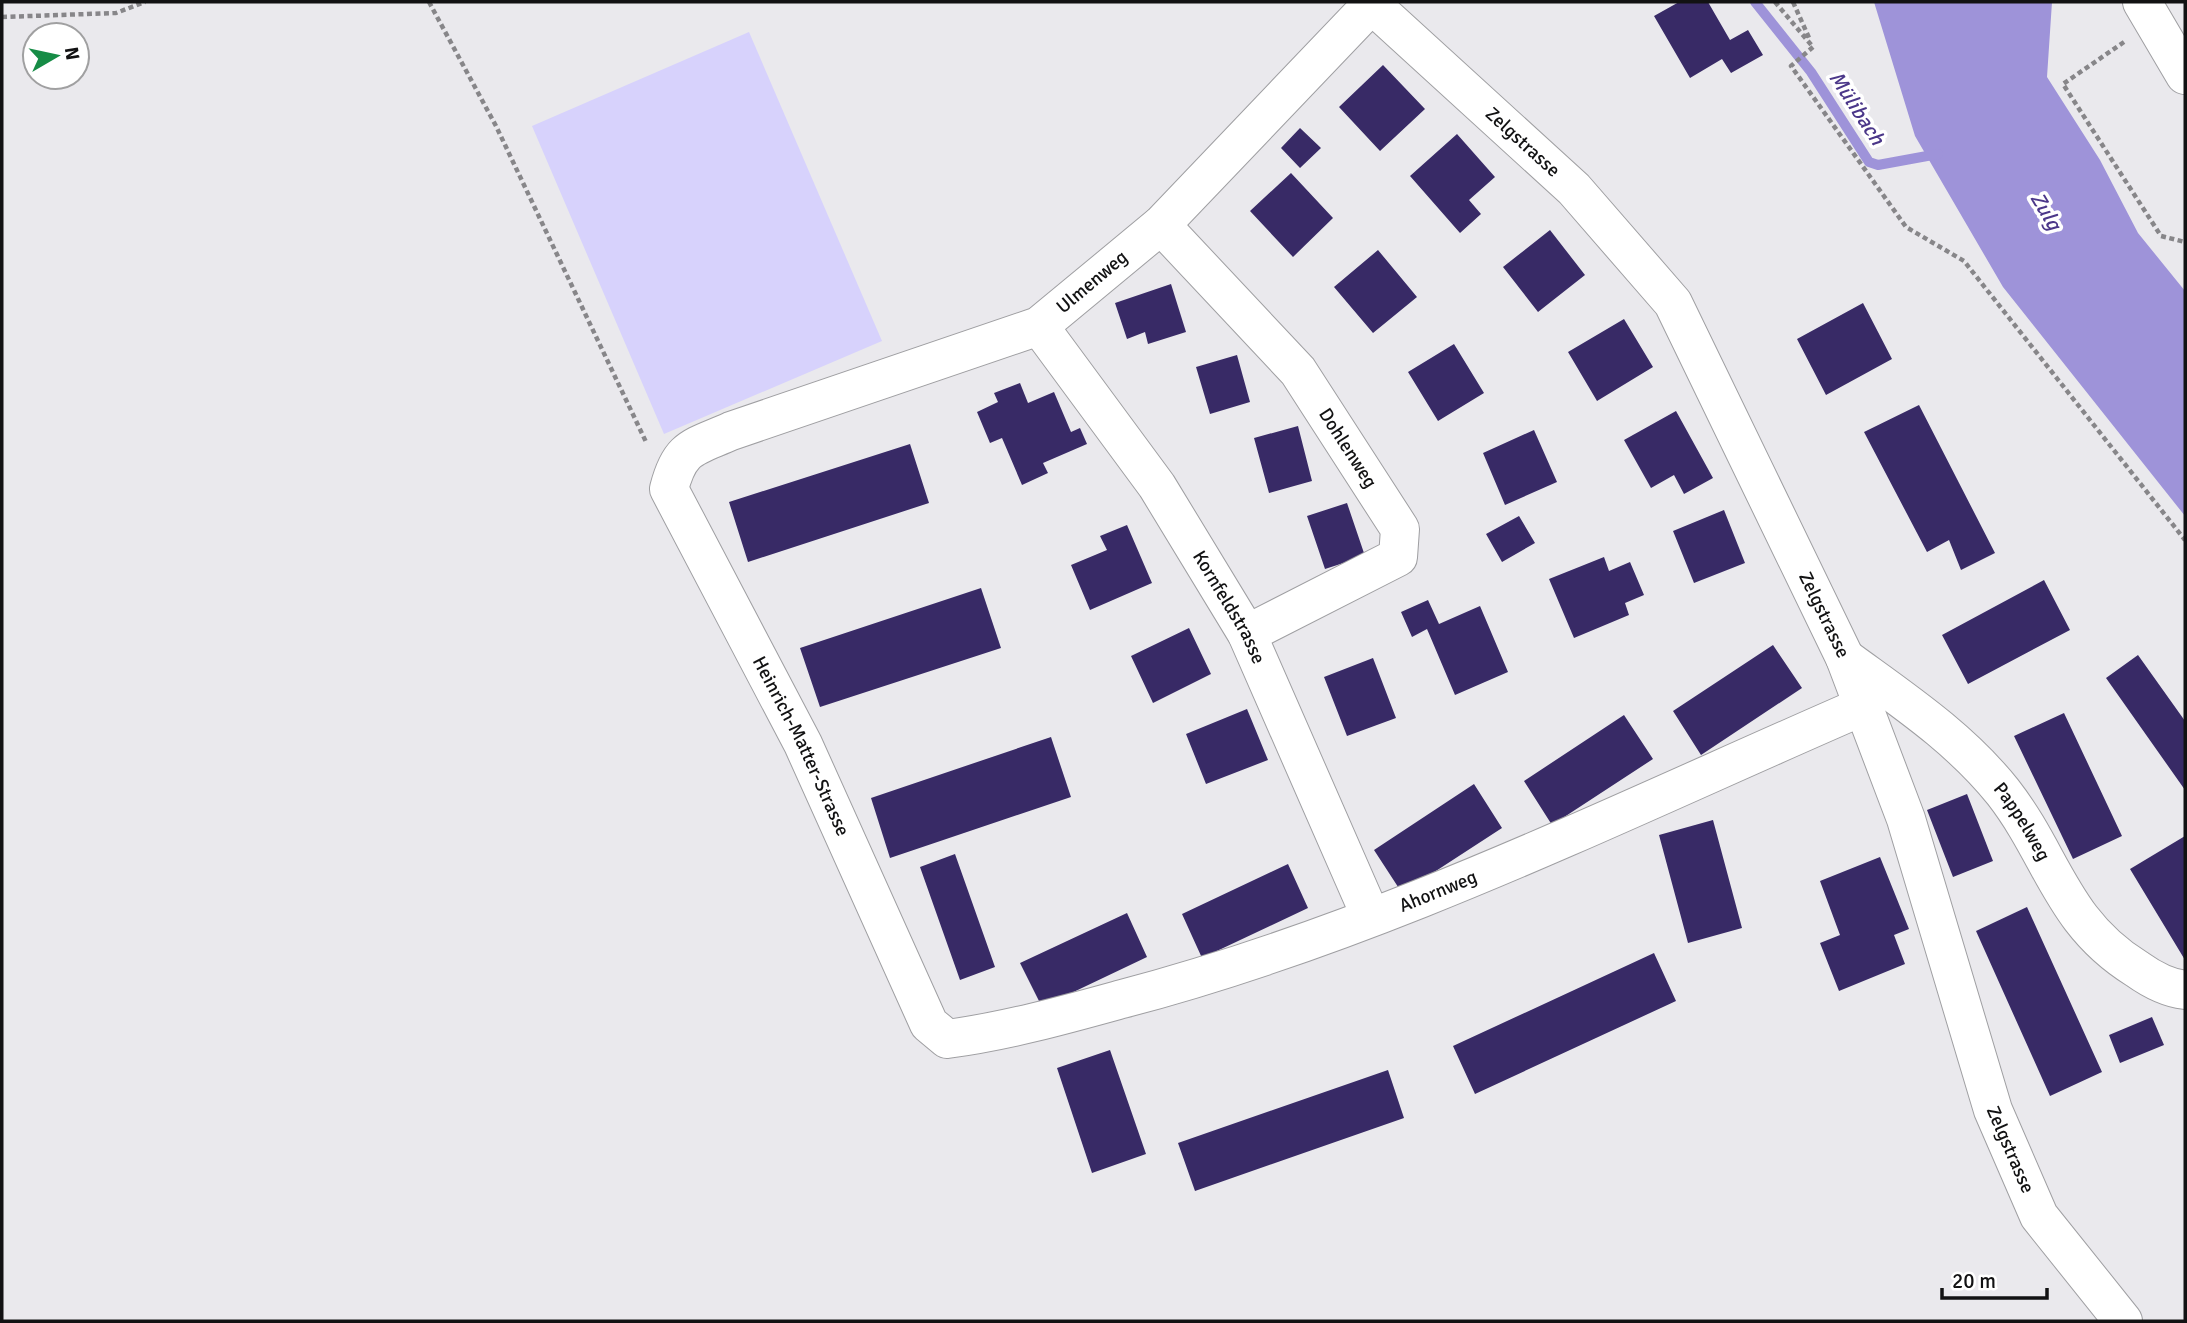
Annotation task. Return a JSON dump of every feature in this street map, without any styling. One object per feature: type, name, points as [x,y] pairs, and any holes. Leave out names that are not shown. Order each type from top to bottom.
[{"type":"street","points":[[2142,2],[2185,75]]},
{"type":"street","name":"Ulmenweg","points":[[669,489],[676,462],[692,448],[731,431],[1039,326],[1161,225],[1371,3]]},
{"type":"street","name":"Zelgstrasse","points":[[1371,3],[1574,190],[1673,303],[1845,657],[1861,707],[1906,819],[1993,1110],[2039,1216],[2123,1321]]},
{"type":"street","name":"Dohlenweg","points":[[1161,225],[1298,371],[1400,529],[1398,557],[1247,634]]},
{"type":"street","name":"Kornfeldstrasse","points":[[1039,326],[1157,486],[1247,634],[1371,917]]},
{"type":"street","name":"Heinrich-Matter-Strasse","points":[[669,489],[803,744],[929,1024],[947,1039],[999,1032]]},
{"type":"street","name":"Pappelweg","points":[[1845,657],[1949,733],[2004,793],[2082,923],[2120,959],[2151,978],[2185,990]]},
{"type":"street","name":"Ahornweg","points":[[999,1032],[1216,975],[1371,917],[1507,863],[1861,707]]},
{"type":"path","points":[[2,17],[116,13],[145,2]]},
{"type":"path","points":[[429,2],[496,126],[669,489]]},
{"type":"path","points":[[1775,2],[1813,47]]},
{"type":"path","points":[[1793,2],[1813,47]]},
{"type":"path","points":[[1813,47],[1791,66],[1906,227],[1964,261],[2185,540]]},
{"type":"path","points":[[2088,68],[2063,84],[2161,236],[2185,242]]},
{"type":"shaded area","points":[[749,32],[882,341],[664,434],[532,126]]},
{"type":"water","name":"Zulg","points":[[1874,2],[2052,2],[2047,77],[2100,160],[2138,233],[2185,291],[2185,516],[2003,287],[1915,136]]},
{"type":"building","points":[[1679,2],[1708,2],[1730,40],[1748,30],[1763,55],[1731,73],[1722,59],[1690,78],[1654,16]]},
{"type":"building","points":[[1383,65],[1425,109],[1380,151],[1339,107]]},
{"type":"building","points":[[1300,128],[1321,148],[1300,168],[1281,148]]},
{"type":"building","points":[[1457,134],[1495,177],[1469,200],[1481,214],[1460,233],[1410,176]]},
{"type":"building","points":[[1291,173],[1333,218],[1293,257],[1250,211]]},
{"type":"building","points":[[1550,230],[1585,275],[1538,312],[1503,267]]},
{"type":"building","points":[[1378,250],[1417,297],[1373,333],[1334,287]]},
{"type":"building","points":[[1171,284],[1186,332],[1148,344],[1145,332],[1127,339],[1115,303]]},
{"type":"building","points":[[1863,303],[1892,359],[1826,395],[1797,339]]},
{"type":"building","points":[[1624,319],[1653,367],[1597,401],[1568,352]]},
{"type":"building","points":[[1454,344],[1484,393],[1438,421],[1408,372]]},
{"type":"building","points":[[1237,355],[1250,402],[1210,414],[1196,367]]},
{"type":"building","points":[[1020,383],[1028,403],[1054,392],[1071,432],[1080,428],[1087,444],[1043,463],[1048,473],[1022,485],[1002,438],[990,443],[977,412],[998,402],[994,393]]},
{"type":"building","points":[[1919,405],[1995,553],[1961,570],[1949,540],[1927,552],[1864,432]]},
{"type":"building","points":[[1676,411],[1713,478],[1684,494],[1674,475],[1651,488],[1624,440]]},
{"type":"building","points":[[1298,426],[1312,481],[1269,493],[1254,438]]},
{"type":"building","points":[[1534,430],[1557,482],[1505,505],[1483,453]]},
{"type":"building","points":[[910,444],[929,503],[748,562],[729,502]]},
{"type":"building","points":[[1347,503],[1365,556],[1325,569],[1307,516]]},
{"type":"building","points":[[1724,510],[1745,563],[1694,583],[1673,531]]},
{"type":"building","points":[[1519,516],[1535,543],[1502,562],[1486,534]]},
{"type":"building","points":[[1127,525],[1152,583],[1090,610],[1071,565],[1107,550],[1100,536]]},
{"type":"building","points":[[1604,557],[1609,571],[1630,562],[1644,595],[1625,603],[1629,615],[1574,638],[1549,579]]},
{"type":"building","points":[[2044,580],[2070,630],[1968,684],[1942,635]]},
{"type":"building","points":[[981,588],[1001,648],[820,707],[800,648]]},
{"type":"building","points":[[1428,600],[1439,624],[1480,606],[1508,672],[1455,695],[1427,629],[1412,637],[1401,612]]},
{"type":"building","points":[[1189,628],[1211,674],[1153,703],[1131,656]]},
{"type":"building","points":[[1773,645],[1802,688],[1701,755],[1673,711]]},
{"type":"building","points":[[2138,655],[2185,721],[2185,790],[2106,678]]},
{"type":"building","points":[[1373,658],[1396,718],[1347,736],[1324,677]]},
{"type":"building","points":[[1247,709],[1268,760],[1206,784],[1186,734]]},
{"type":"building","points":[[2064,713],[2122,836],[2073,859],[2014,736]]},
{"type":"building","points":[[1624,715],[1653,759],[1552,825],[1524,781]]},
{"type":"building","points":[[1051,737],[1071,797],[890,858],[871,798]]},
{"type":"building","points":[[1474,784],[1502,828],[1402,893],[1374,850]]},
{"type":"building","points":[[1967,794],[1993,861],[1953,877],[1927,810]]},
{"type":"building","points":[[1713,820],[1742,928],[1688,943],[1659,835]]},
{"type":"building","points":[[2185,836],[2185,960],[2130,869]]},
{"type":"building","points":[[955,854],[995,967],[960,980],[920,867]]},
{"type":"building","points":[[1880,857],[1909,929],[1894,935],[1905,964],[1839,991],[1820,943],[1840,935],[1820,881]]},
{"type":"building","points":[[1288,864],[1308,908],[1202,958],[1182,914]]},
{"type":"building","points":[[2027,907],[2102,1072],[2050,1096],[1976,931]]},
{"type":"building","points":[[1127,913],[1147,957],[1042,1007],[1020,963]]},
{"type":"building","points":[[1654,953],[1676,1001],[1475,1094],[1453,1046]]},
{"type":"building","points":[[2152,1017],[2164,1045],[2120,1063],[2109,1035]]},
{"type":"building","points":[[1110,1050],[1146,1154],[1092,1173],[1057,1068]]},
{"type":"building","points":[[1388,1070],[1404,1118],[1195,1191],[1178,1143]]},
{"type":"waterway","name":"Mülibach","points":[[1755,2],[1811,72],[1869,162],[1878,165],[1938,154]]}]
